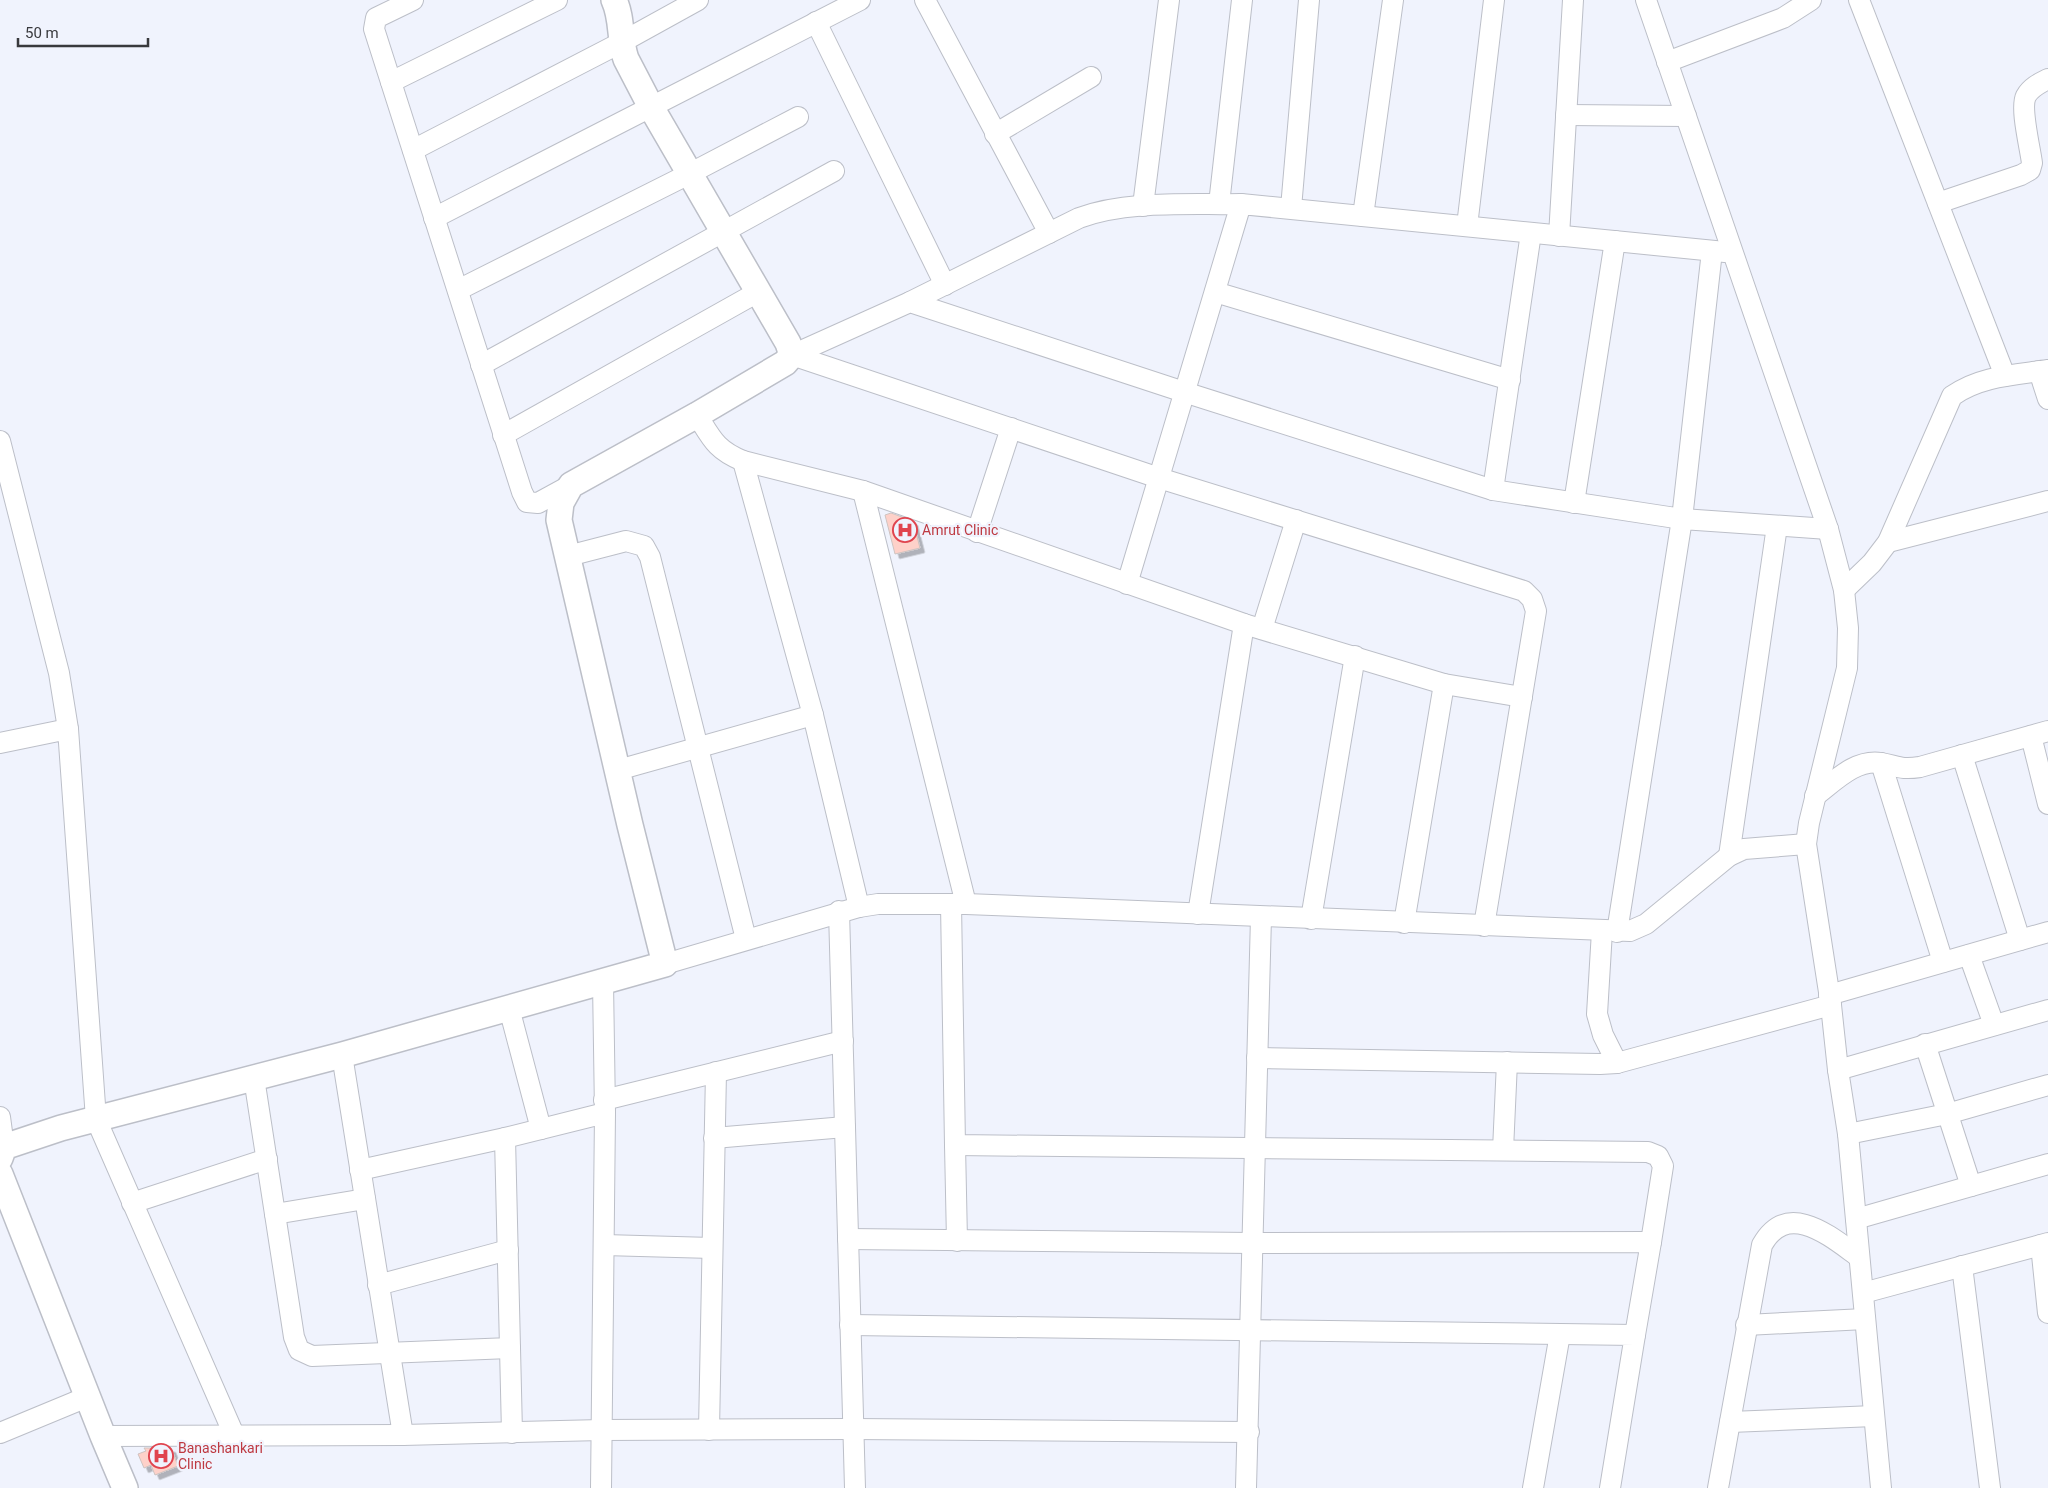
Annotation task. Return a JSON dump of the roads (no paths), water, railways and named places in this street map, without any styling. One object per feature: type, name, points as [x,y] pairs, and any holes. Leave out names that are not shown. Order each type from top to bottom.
[{"type":"street","points":[[413,0],[376,18],[374,29],[503,435],[527,502],[538,503],[571,485],[785,364],[792,355],[910,302],[1048,233],[1096,212],[1112,208],[1241,204],[1722,252]]},
{"type":"street","points":[[391,82],[557,0]]},
{"type":"street","points":[[614,0],[621,21],[622,42],[626,59],[651,108],[788,343],[792,355]]},
{"type":"street","points":[[413,150],[622,42],[697,0]]},
{"type":"street","points":[[925,0],[1048,233]]},
{"type":"street","points":[[1143,206],[1169,0]]},
{"type":"street","points":[[1220,204],[1242,0]]},
{"type":"street","points":[[1291,208],[1309,0]]},
{"type":"street","points":[[1364,216],[1393,0]]},
{"type":"street","points":[[1467,226],[1494,0]]},
{"type":"street","points":[[1558,236],[1573,0]]},
{"type":"street","points":[[1646,0],[1686,116],[1722,252],[1828,529],[1844,590],[1848,628],[1847,668],[1808,823],[1806,844],[1848,1134],[1881,1488]]},
{"type":"street","points":[[1667,62],[1783,18],[1811,0]]},
{"type":"street","points":[[1859,0],[2005,376]]},
{"type":"street","points":[[434,218],[651,108],[854,1]]},
{"type":"street","points":[[816,22],[945,285]]},
{"type":"street","points":[[996,134],[1092,77]]},
{"type":"street","points":[[1938,203],[2021,175],[2030,170],[2032,163],[2024,105],[2026,95],[2036,85],[2048,79]]},
{"type":"street","points":[[1566,115],[1686,116]]},
{"type":"street","points":[[458,290],[798,118]]},
{"type":"street","points":[[481,364],[834,171]]},
{"type":"street","points":[[1127,584],[1241,204]]},
{"type":"street","points":[[1493,490],[1532,233]]},
{"type":"street","points":[[1574,503],[1615,241]]},
{"type":"street","points":[[1617,1063],[1603,1035],[1597,1014],[1682,519],[1722,252]]},
{"type":"street","points":[[503,435],[758,292]]},
{"type":"street","points":[[1215,292],[1510,380]]},
{"type":"street","points":[[910,302],[1184,392],[1493,490],[1682,519],[1828,529]]},
{"type":"street","points":[[792,355],[1158,478],[1524,591],[1532,599],[1536,611],[1484,926]]},
{"type":"street","points":[[1844,590],[1872,563],[1888,542],[1952,396],[1964,387],[2005,376],[2044,370],[2048,400]]},
{"type":"street","points":[[697,415],[714,442],[726,454],[743,461],[863,492],[1253,626],[1444,684],[1522,697]]},
{"type":"street","points":[[977,532],[1011,428]]},
{"type":"street","points":[[0,440],[59,673],[68,729],[96,1120],[235,1437]]},
{"type":"street","points":[[743,461],[813,715],[859,907]]},
{"type":"street","points":[[571,485],[561,503],[560,520],[665,964]]},
{"type":"street","points":[[863,492],[958,904],[955,1146],[957,1241]]},
{"type":"street","points":[[1888,542],[2047,506]]},
{"type":"street","points":[[1198,914],[1253,626],[1296,520]]},
{"type":"street","points":[[1729,856],[1777,526]]},
{"type":"street","points":[[568,556],[626,541],[644,546],[650,557],[746,939]]},
{"type":"street","points":[[1311,919],[1355,656]]},
{"type":"street","points":[[1404,923],[1444,684]]},
{"type":"street","points":[[618,770],[813,715]]},
{"type":"street","points":[[0,743],[68,729]]},
{"type":"street","points":[[1815,796],[1855,766],[1865,763],[1881,763],[1898,769],[1908,769],[2039,733],[2048,804]]},
{"type":"street","points":[[1962,755],[2020,940]]},
{"type":"street","points":[[1881,763],[1943,962]]},
{"type":"street","points":[[0,1117],[2,1153],[61,1128],[342,1055],[603,982],[839,911],[878,904],[958,904],[1610,932],[1630,931],[1646,924],[1729,856],[1744,849],[1806,844]]},
{"type":"street","points":[[839,911],[855,1488]]},
{"type":"street","points":[[1246,1488],[1252,1330],[1261,917]]},
{"type":"street","points":[[1257,1058],[1617,1063],[1830,1000],[1943,962],[2048,932]]},
{"type":"street","points":[[1969,955],[1994,1025]]},
{"type":"street","points":[[601,1488],[604,1245],[603,982]]},
{"type":"street","points":[[508,1008],[541,1129]]},
{"type":"street","points":[[1838,1070],[2048,1010]]},
{"type":"street","points":[[360,1170],[541,1129],[716,1072],[843,1041]]},
{"type":"street","points":[[1925,1044],[1970,1186]]},
{"type":"street","points":[[342,1055],[402,1435]]},
{"type":"street","points":[[1503,1150],[1506,1062]]},
{"type":"street","points":[[709,1430],[716,1072]]},
{"type":"street","points":[[254,1078],[294,1337],[299,1350],[312,1356],[510,1348]]},
{"type":"street","points":[[1848,1134],[1947,1114],[2048,1085]]},
{"type":"street","points":[[714,1138],[845,1127]]},
{"type":"street","points":[[505,1138],[512,1432]]},
{"type":"street","points":[[955,1146],[1256,1147],[1648,1152],[1658,1156],[1663,1166],[1610,1488]]},
{"type":"street","points":[[132,1202],[267,1160]]},
{"type":"street","points":[[1856,1219],[2048,1164]]},
{"type":"street","points":[[0,1174],[5,1203],[125,1488]]},
{"type":"street","points":[[275,1214],[365,1199]]},
{"type":"street","points":[[1718,1488],[1746,1325],[1762,1245],[1769,1232],[1783,1226],[1798,1223],[1818,1228],[1859,1257]]},
{"type":"street","points":[[848,1239],[957,1241],[1651,1242]]},
{"type":"street","points":[[1863,1293],[2044,1244],[2048,1313]]},
{"type":"street","points":[[604,1245],[712,1248]]},
{"type":"street","points":[[378,1285],[508,1250]]},
{"type":"street","points":[[1962,1266],[1990,1488]]},
{"type":"street","points":[[1746,1325],[1865,1319]]},
{"type":"street","points":[[850,1325],[1635,1335]]},
{"type":"street","points":[[1533,1488],[1560,1334]]},
{"type":"street","points":[[0,1433],[87,1397]]},
{"type":"street","points":[[1730,1422],[1874,1416]]},
{"type":"street","points":[[103,1436],[235,1437],[602,1430],[853,1429],[1249,1432]]},
{"type":"place","name":"Amrut Clinic","points":[[905,530]]},
{"type":"place","name":"Banashankari Clinic","points":[[161,1456]]}]
